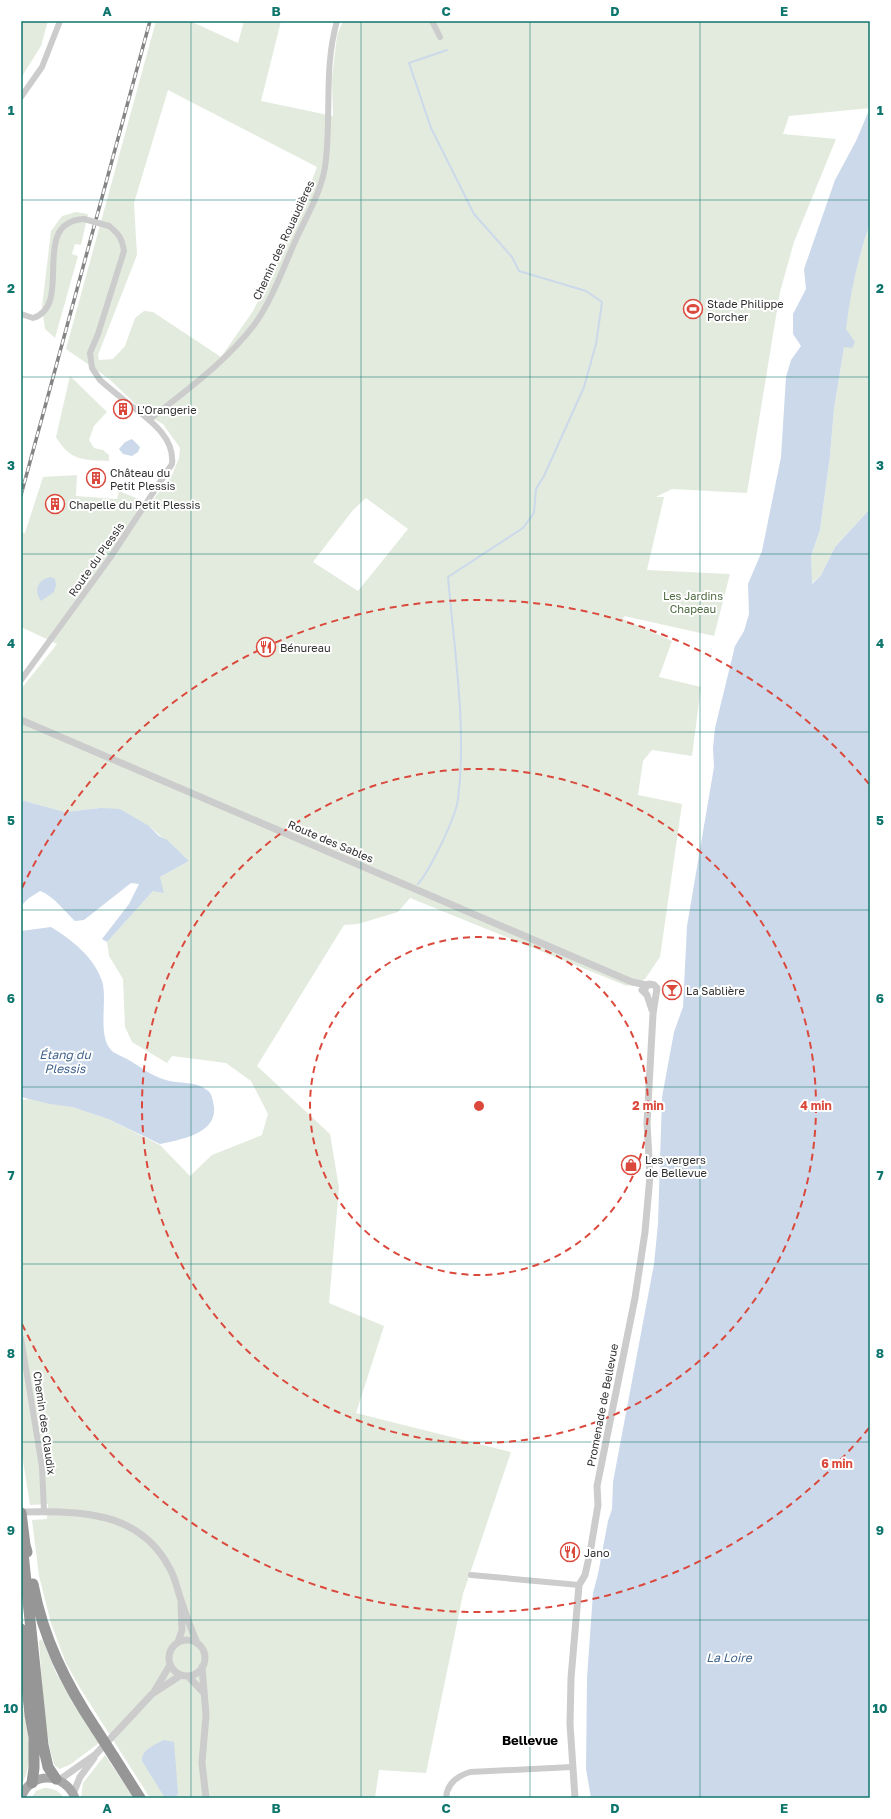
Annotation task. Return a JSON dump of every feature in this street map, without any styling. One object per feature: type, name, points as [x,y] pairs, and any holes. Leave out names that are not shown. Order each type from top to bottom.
[{"type":"highway","points":[[21,1516],[25,1545],[41,1619],[49,1644],[66,1680],[140,1798]]},
{"type":"highway","points":[[25,1545],[23,1553],[44,1752],[48,1767],[57,1779]]},
{"type":"highway","points":[[21,1629],[30,1715],[34,1737],[34,1768],[32,1783]]},
{"type":"main road","points":[[21,1798],[25,1790],[32,1783],[46,1778],[57,1779],[67,1786],[74,1796]]},
{"type":"street","points":[[21,97],[42,67],[60,21]]},
{"type":"street","name":"Chemin des Rouaudières","points":[[149,420],[226,355],[254,324],[267,302],[309,212],[322,180],[326,160],[329,55],[337,21]]},
{"type":"street","points":[[432,21],[440,37]]},
{"type":"street","name":"Route du Plessis","points":[[21,314],[33,318],[44,313],[48,305],[51,291],[56,239],[59,231],[68,222],[84,219],[109,226],[119,234],[123,241],[124,251],[98,334],[90,353],[90,361],[95,375],[100,380],[160,430],[169,444],[173,456],[172,464],[110,558],[21,680]]},
{"type":"street","name":"Route des Sables","points":[[21,720],[632,982],[646,991]]},
{"type":"street","points":[[650,984],[654,985],[657,990],[655,994],[651,996],[646,991],[650,984]]},
{"type":"street","name":"Promenade de Bellevue","points":[[646,991],[653,1014]]},
{"type":"street","name":"Promenade de Bellevue","points":[[574,1798],[570,1724],[571,1678],[579,1585],[585,1575],[588,1560],[598,1505],[597,1486],[635,1298],[645,1232],[650,1176],[647,1123],[655,994]]},
{"type":"street","name":"Chemin des Claudix","points":[[21,1338],[42,1467],[44,1512]]},
{"type":"street","points":[[21,1516],[44,1512],[94,1514],[115,1520],[136,1530],[155,1548],[170,1568],[197,1643],[204,1653],[204,1662],[202,1667],[206,1715],[202,1763],[206,1798]]},
{"type":"street","points":[[471,1575],[579,1585]]},
{"type":"street","points":[[181,1601],[182,1630],[178,1642],[169,1653],[170,1665],[173,1670],[184,1675],[204,1696]]},
{"type":"street","points":[[178,1642],[186,1640],[197,1643]]},
{"type":"street","points":[[74,1796],[80,1777],[96,1754],[152,1694],[170,1665]]},
{"type":"street","points":[[152,1694],[184,1675],[196,1673],[202,1667]]},
{"type":"street","points":[[57,1779],[96,1754]]},
{"type":"street","points":[[446,1798],[449,1785],[458,1776],[470,1772],[572,1768]]},
{"type":"green space","points":[[21,21],[48,21],[41,46],[21,78]]},
{"type":"green space","name":"Les Jardins Chapeau","points":[[156,21],[190,21],[238,43],[244,21],[281,21],[261,101],[333,116],[332,79],[337,35],[343,21],[870,21],[870,108],[789,116],[783,134],[836,139],[794,242],[780,292],[747,493],[672,489],[656,497],[664,497],[647,570],[730,574],[714,636],[624,616],[623,619],[672,641],[659,677],[701,687],[692,756],[652,750],[643,761],[638,795],[682,804],[660,957],[645,979],[627,986],[410,898],[398,912],[358,924],[344,925],[257,1066],[330,1134],[339,1188],[329,1303],[384,1326],[356,1413],[511,1452],[463,1594],[426,1773],[379,1770],[375,1798],[150,1798],[80,1688],[66,1663],[51,1623],[39,1576],[32,1520],[47,1519],[48,1504],[30,1505],[21,1448],[21,1100],[30,1099],[72,1107],[108,1119],[160,1145],[190,1176],[212,1155],[262,1135],[268,1114],[251,1081],[226,1063],[172,1056],[167,1063],[132,1042],[125,1027],[123,979],[109,956],[107,942],[153,891],[160,877],[189,861],[149,826],[100,808],[65,812],[21,800],[21,689],[57,644],[21,627],[21,532],[25,533],[43,477],[77,475],[76,496],[117,499],[119,491],[150,504],[172,475],[179,458],[180,448],[163,424],[148,416],[108,378],[66,349]],"holes":[[[168,90],[317,167],[294,228],[253,311],[221,357],[153,312],[144,311],[135,318],[125,346],[113,359],[99,360],[98,355],[137,255],[134,203]],[[366,498],[408,529],[358,591],[313,562],[353,510]]]},
{"type":"green space","points":[[76,212],[88,214],[81,245],[75,244],[72,254],[78,256],[55,338],[45,329],[42,307],[51,231],[62,216]]},
{"type":"green space","points":[[870,223],[870,509],[835,547],[821,575],[811,584],[811,556],[820,530],[830,456],[834,409],[844,346],[852,348],[846,328],[851,289]]},
{"type":"green space","points":[[70,376],[107,412],[94,426],[89,440],[94,448],[103,450],[109,455],[109,461],[78,458],[67,451],[56,437]]},
{"type":"green space","points":[[42,1639],[57,1675],[99,1743],[71,1764],[60,1769],[55,1766],[45,1721],[39,1641]]},
{"type":"green space","points":[[21,1698],[29,1742],[29,1754],[26,1775],[21,1785]]},
{"type":"green space","points":[[105,1755],[134,1798],[81,1798],[83,1783]]},
{"type":"green space","points":[[44,1788],[55,1790],[64,1798],[31,1798],[36,1791]]},
{"type":"water","name":"La Loire","points":[[870,108],[870,223],[855,276],[846,329],[855,342],[852,348],[844,347],[834,409],[830,456],[820,530],[811,556],[812,584],[821,575],[835,547],[870,509],[870,1798],[591,1798],[586,1769],[587,1678],[593,1593],[608,1521],[612,1509],[613,1482],[654,1264],[658,1224],[662,1097],[674,1032],[683,1007],[687,926],[714,767],[713,748],[715,728],[735,646],[744,631],[749,614],[748,584],[762,551],[781,457],[786,377],[791,360],[801,346],[793,334],[793,314],[806,289],[804,269],[835,180],[856,141]]},
{"type":"water","points":[[132,439],[140,447],[138,452],[132,456],[123,454],[119,449],[125,442]]},
{"type":"water","points":[[51,577],[55,579],[56,585],[54,592],[41,601],[37,593],[38,586],[43,580]]},
{"type":"water","points":[[21,800],[65,812],[100,808],[120,809],[149,826],[159,836],[167,840],[189,861],[160,877],[164,893],[153,891],[107,942],[102,939],[129,904],[139,884],[131,883],[84,920],[75,921],[50,896],[40,891],[29,898],[21,906]]},
{"type":"water","name":"Étang du Plessis","points":[[51,927],[74,943],[94,964],[98,972],[104,989],[105,1035],[111,1050],[155,1076],[171,1081],[198,1085],[209,1091],[214,1107],[213,1116],[210,1124],[203,1130],[186,1138],[160,1144],[108,1119],[72,1107],[50,1104],[21,1097],[21,931]]},
{"type":"water","points":[[164,1740],[174,1742],[178,1793],[176,1798],[165,1798],[142,1761],[142,1757],[146,1751]]},
{"type":"waterway","points":[[418,884],[442,843],[453,818],[458,799],[461,744],[459,688],[448,577],[523,528],[534,513],[536,489],[544,476],[584,387],[596,344],[602,302],[586,291],[519,271],[512,257],[474,214],[431,128],[409,63],[447,50]]},
{"type":"railway","points":[[21,495],[150,21]]},
{"type":"place","name":"Stade Philippe Porcher","points":[[693,309]]},
{"type":"place","name":"L'Orangerie","points":[[123,409]]},
{"type":"place","name":"Château du Petit Plessis","points":[[96,478]]},
{"type":"place","name":"Chapelle du Petit Plessis","points":[[55,504]]},
{"type":"place","name":"Bénureau","points":[[266,647]]},
{"type":"place","name":"La Sablière","points":[[672,990]]},
{"type":"place","name":"Les vergers de Bellevue","points":[[631,1165]]},
{"type":"place","name":"Jano","points":[[570,1552]]},
{"type":"district","name":"Bellevue","points":[[530,1740]]}]
